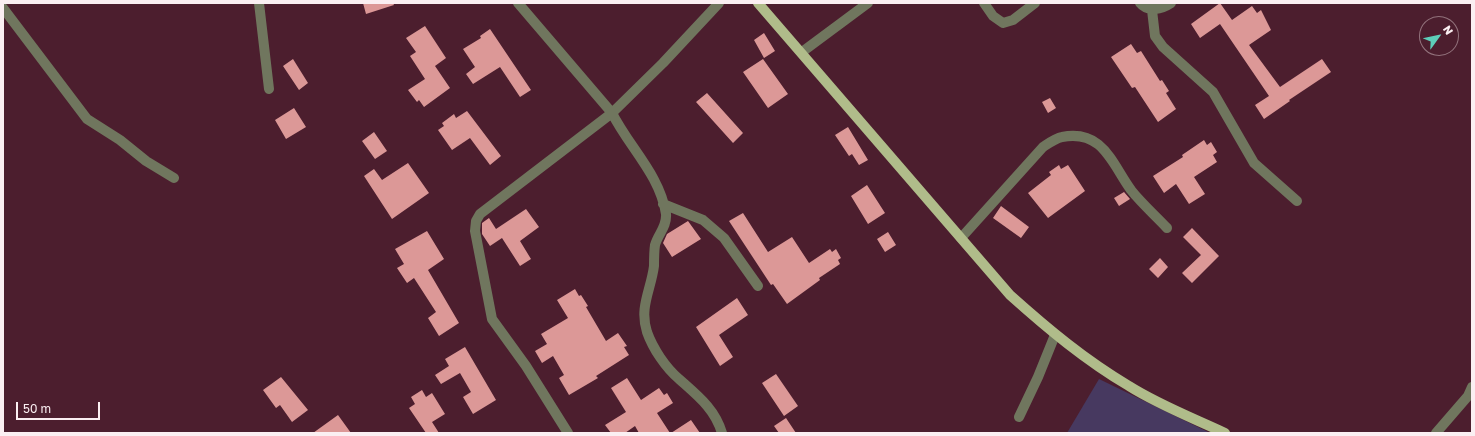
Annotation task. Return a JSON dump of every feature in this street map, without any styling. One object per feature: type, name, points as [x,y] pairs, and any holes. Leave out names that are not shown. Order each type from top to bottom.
[{"type":"main road","points":[[758,3],[802,52],[1010,295],[1055,335],[1097,366],[1130,387],[1160,403],[1225,433]]},
{"type":"street","points":[[259,3],[269,89]]},
{"type":"street","points":[[518,3],[612,113],[619,127],[654,179],[666,215],[665,225],[656,244],[654,267],[644,302],[647,330],[653,347],[678,379],[692,389],[713,411],[722,433]]},
{"type":"street","points":[[568,433],[526,366],[492,319],[475,231],[476,221],[480,214],[612,113],[663,63],[718,3]]},
{"type":"street","points":[[802,52],[868,3]]},
{"type":"street","points":[[984,3],[993,16],[1003,23],[1013,20],[1036,3]]},
{"type":"street","points":[[1140,3],[1143,7],[1152,10],[1171,3]]},
{"type":"street","points":[[3,8],[87,119],[120,140],[146,161],[174,178]]},
{"type":"street","points":[[1152,10],[1155,36],[1163,47],[1213,92],[1254,163],[1297,201]]},
{"type":"street","points":[[961,238],[1043,146],[1061,137],[1081,136],[1094,141],[1106,150],[1132,191],[1167,228]]},
{"type":"street","points":[[663,204],[703,220],[724,238],[758,286]]},
{"type":"street","points":[[1019,417],[1038,377],[1055,335]]},
{"type":"street","points":[[1436,433],[1468,396],[1472,387]]},
{"type":"shaded area","points":[[1099,379],[1202,429],[1210,433],[1067,433]]},
{"type":"building","points":[[363,3],[393,3],[394,5],[366,14]]},
{"type":"building","points":[[1220,3],[1232,20],[1252,6],[1257,13],[1261,10],[1271,30],[1249,45],[1280,87],[1322,59],[1331,72],[1264,119],[1255,105],[1269,96],[1220,24],[1200,38],[1191,24]]},
{"type":"building","points":[[425,26],[446,58],[435,66],[450,88],[424,107],[419,100],[417,102],[408,90],[425,79],[410,56],[416,52],[406,38]]},
{"type":"building","points":[[490,29],[531,90],[520,97],[500,67],[473,84],[466,74],[475,67],[463,49],[481,38],[480,36]]},
{"type":"building","points":[[764,33],[775,51],[764,58],[754,40]]},
{"type":"building","points":[[1131,44],[1137,53],[1141,51],[1160,81],[1162,80],[1169,91],[1166,93],[1176,109],[1158,122],[1135,87],[1132,88],[1111,57]]},
{"type":"building","points":[[293,59],[308,83],[299,90],[283,66]]},
{"type":"building","points":[[763,59],[788,94],[768,108],[743,72]]},
{"type":"building","points":[[707,93],[743,133],[733,143],[696,102]]},
{"type":"building","points":[[1050,98],[1056,108],[1048,113],[1042,102]]},
{"type":"building","points":[[294,108],[306,127],[286,139],[275,120]]},
{"type":"building","points":[[467,111],[501,156],[490,165],[470,138],[452,150],[438,130],[444,126],[442,123],[454,114],[456,118]]},
{"type":"building","points":[[848,127],[868,160],[859,165],[852,154],[849,156],[835,135]]},
{"type":"building","points":[[374,132],[387,151],[375,159],[362,141]]},
{"type":"building","points":[[1204,140],[1207,145],[1211,142],[1217,152],[1213,155],[1217,162],[1194,177],[1205,194],[1189,204],[1176,184],[1164,193],[1153,176],[1183,157],[1182,155]]},
{"type":"building","points":[[408,163],[429,193],[392,219],[364,176],[374,169],[382,180]]},
{"type":"building","points":[[1059,165],[1061,169],[1068,165],[1085,191],[1048,218],[1028,193],[1051,175],[1049,172]]},
{"type":"building","points":[[867,185],[885,213],[868,224],[851,196]]},
{"type":"building","points":[[1124,192],[1130,199],[1119,206],[1114,198]]},
{"type":"building","points":[[1001,206],[1029,227],[1021,238],[993,218]]},
{"type":"building","points":[[526,209],[539,227],[520,241],[531,259],[520,266],[502,238],[490,246],[482,234],[482,223],[489,218],[496,229]]},
{"type":"building","points":[[743,213],[768,252],[792,237],[809,263],[830,249],[832,252],[836,249],[841,258],[838,260],[840,264],[819,278],[820,280],[787,304],[773,284],[771,285],[729,221]]},
{"type":"building","points":[[688,221],[701,239],[672,257],[663,243],[667,234]]},
{"type":"building","points":[[1192,228],[1219,256],[1192,283],[1182,273],[1201,255],[1183,237]]},
{"type":"building","points":[[427,231],[444,259],[428,270],[459,323],[439,336],[428,318],[436,312],[414,278],[407,283],[397,268],[404,264],[395,249]]},
{"type":"building","points":[[888,232],[896,245],[885,252],[877,239]]},
{"type":"building","points":[[1160,258],[1168,267],[1158,278],[1149,269]]},
{"type":"building","points":[[575,289],[588,306],[586,307],[606,341],[618,333],[627,346],[624,347],[629,355],[596,376],[598,378],[569,395],[559,378],[564,375],[553,356],[542,363],[535,351],[547,344],[541,334],[568,318],[557,300]]},
{"type":"building","points":[[737,298],[748,315],[719,335],[733,357],[720,366],[696,327]]},
{"type":"building","points":[[465,347],[496,400],[473,414],[463,397],[471,392],[460,373],[441,384],[435,375],[449,366],[445,359]]},
{"type":"building","points":[[776,374],[798,406],[784,416],[762,383]]},
{"type":"building","points":[[281,377],[308,410],[292,422],[280,405],[276,408],[263,390]]},
{"type":"building","points":[[627,378],[641,400],[659,388],[664,395],[667,393],[673,403],[657,413],[670,433],[639,433],[635,426],[625,433],[611,433],[605,425],[626,412],[611,388]]},
{"type":"building","points":[[422,390],[426,397],[432,393],[445,414],[432,422],[439,433],[426,433],[409,408],[415,404],[411,397]]},
{"type":"building","points":[[338,415],[351,433],[313,433]]},
{"type":"building","points":[[786,418],[796,433],[779,433],[774,426]]},
{"type":"building","points":[[691,420],[700,433],[671,433]]}]
